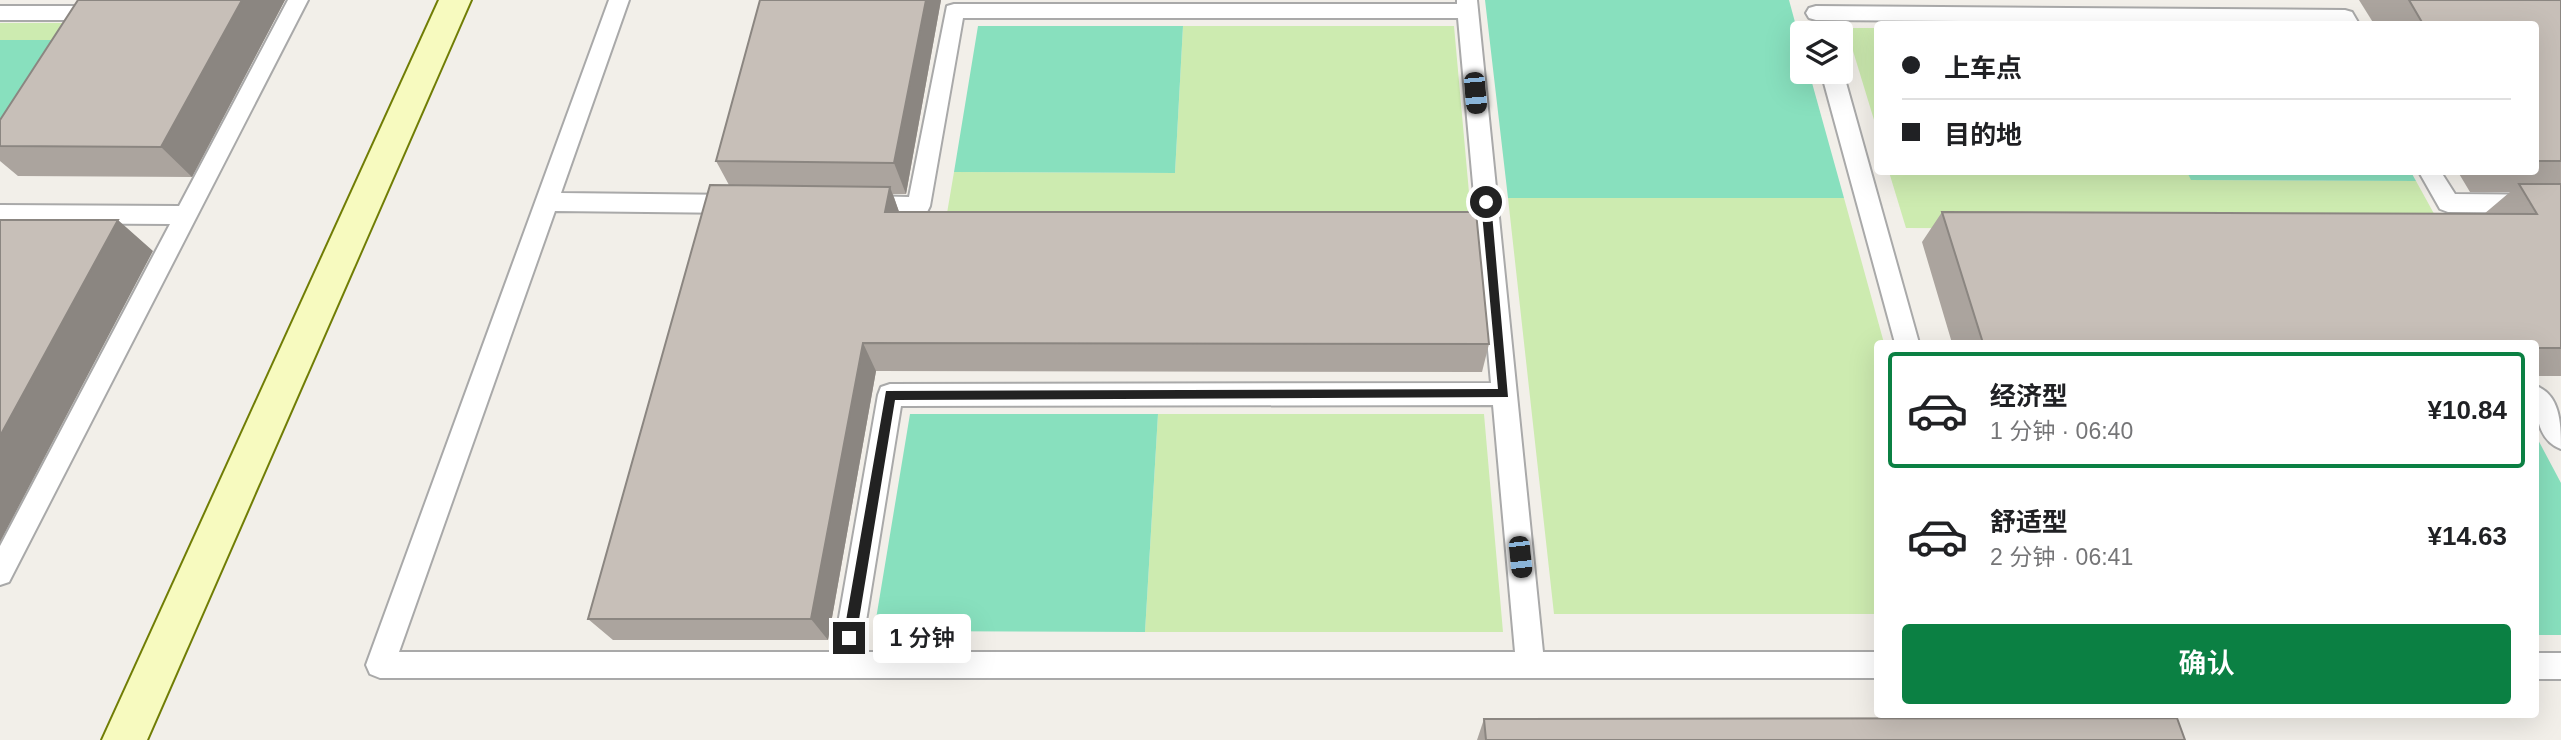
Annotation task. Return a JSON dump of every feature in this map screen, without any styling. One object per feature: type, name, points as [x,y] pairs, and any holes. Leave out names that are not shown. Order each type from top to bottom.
[{"type":"street","points":[[124,740],[455,0]]},
{"type":"lane","points":[[0,573],[298,0]]},
{"type":"lane","points":[[619,0],[380,665],[1874,665]]},
{"type":"lane","points":[[850,205],[919,206],[954,11],[1467,5],[1530,665]]},
{"type":"lane","points":[[0,13],[98,13],[83,36]]},
{"type":"lane","points":[[1817,16],[2345,17],[2347,21]]},
{"type":"lane","points":[[1835,84],[1906,340]]},
{"type":"lane","points":[[2432,175],[2448,203],[2561,204]]},
{"type":"lane","points":[[546,202],[753,204]]},
{"type":"lane","points":[[0,214],[186,215]]},
{"type":"lane","points":[[845,665],[890,395],[1504,394]]},
{"type":"lane","points":[[2539,402],[2561,438]]},
{"type":"lane","points":[[2539,666],[2561,666]]},
{"type":"green space","points":[[1485,0],[1789,0],[1795,21],[1790,21],[1790,84],[1812,84],[1844,198],[1508,198]]},
{"type":"green space","points":[[0,23],[69,23],[58,40],[0,40]]},
{"type":"green space","points":[[978,26],[1183,26],[1175,173],[954,172]]},
{"type":"green space","points":[[1183,26],[1454,26],[1472,226],[945,225],[954,172],[1175,173]]},
{"type":"green space","points":[[1853,28],[1874,28],[1874,120],[1853,51]]},
{"type":"green space","points":[[0,40],[58,40],[0,131]]},
{"type":"green space","points":[[1890,175],[2189,175],[2192,180],[2416,181],[2443,230],[1906,228]]},
{"type":"green space","points":[[2188,175],[2413,175],[2416,181],[2191,180]]},
{"type":"green space","points":[[1508,198],[1844,198],[1883,340],[1874,340],[1874,614],[1554,614]]},
{"type":"green space","points":[[910,414],[1158,414],[1145,632],[874,631]]},
{"type":"green space","points":[[1158,414],[1484,414],[1503,632],[1145,632]]},
{"type":"green space","points":[[2539,442],[2561,483],[2561,635],[2539,635]]},
{"type":"building","points":[[78,0],[242,0],[161,147],[0,146],[0,120]]},
{"type":"building","points":[[760,0],[926,0],[894,163],[716,161]]},
{"type":"building","points":[[2409,0],[2561,0],[2561,161],[2539,161],[2539,21],[2421,21]]},
{"type":"building","points":[[2519,184],[2561,184],[2561,348],[2539,348],[2539,340],[1982,340],[1942,212],[2537,214]]},
{"type":"building","points":[[710,185],[890,187],[885,212],[1476,212],[1489,344],[863,343],[811,619],[588,619]]},
{"type":"building","points":[[0,220],[118,220],[0,436]]},
{"type":"building","points":[[2177,718],[2185,740],[1486,740],[1484,719]]},
{"type":"route","points":[[849,638],[890,395],[1504,394],[1486,202]]}]
